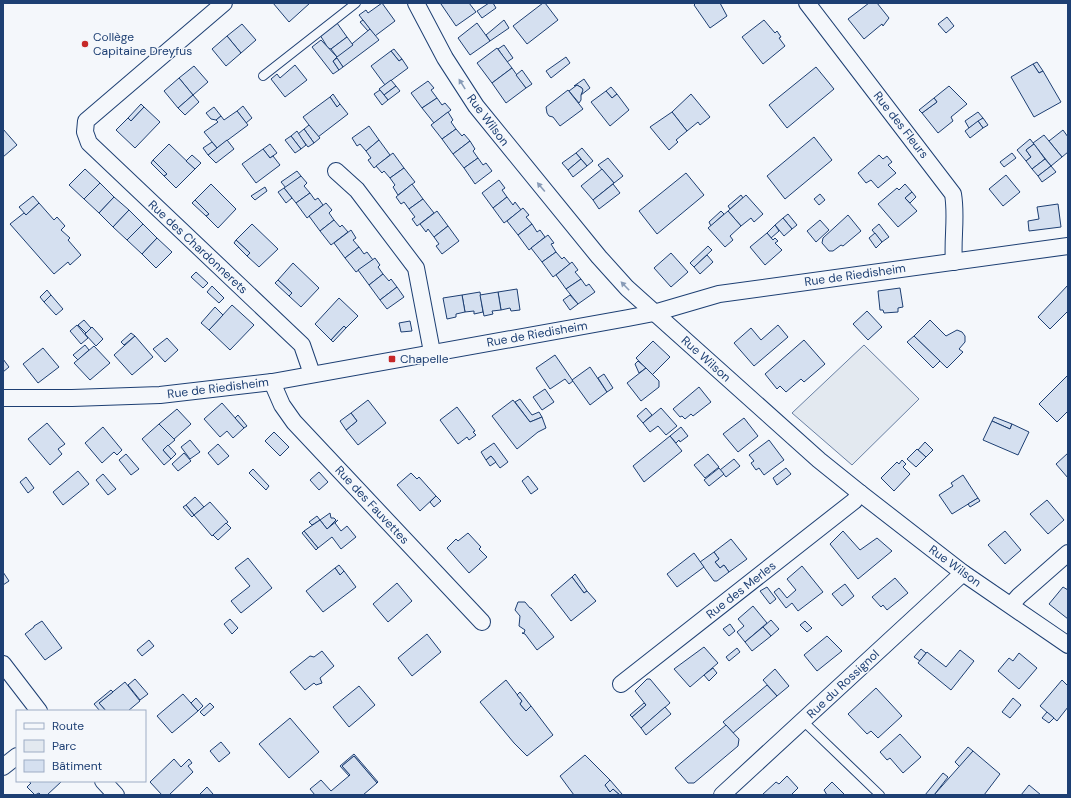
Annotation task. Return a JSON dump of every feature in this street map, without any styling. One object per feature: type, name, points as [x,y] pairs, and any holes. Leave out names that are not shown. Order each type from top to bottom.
[{"type":"street","name":"Rue des Chardonnerets","points":[[224,3],[86,121],[85,132],[89,143],[302,345],[312,374]]},
{"type":"street","name":"Rue Wilson","points":[[416,3],[445,58],[476,106],[599,257],[654,313],[819,460],[860,493],[963,572],[1068,645]]},
{"type":"street","name":"Rue des Fleurs","points":[[807,3],[953,194],[956,212],[952,243],[954,262]]},
{"type":"street","points":[[336,171],[357,190],[416,268],[432,352]]},
{"type":"street","name":"Rue de Riedisheim","points":[[3,398],[72,398],[160,395],[272,382],[654,313],[719,294],[1068,246]]},
{"type":"street","name":"Rue des Fauvettes","points":[[272,382],[282,405],[294,422],[482,622]]},
{"type":"street","name":"Rue des Merles","points":[[620,684],[854,501],[860,493]]},
{"type":"street","points":[[1010,606],[1019,596],[1068,553]]},
{"type":"street","name":"Rue du Rossignol","points":[[722,795],[963,572]]},
{"type":"street","points":[[3,664],[38,710]]},
{"type":"street","points":[[3,766],[16,757]]},
{"type":"street","points":[[104,782],[116,795]]},
{"type":"lane","points":[[263,76],[356,3]]},
{"type":"lane","points":[[803,721],[880,795]]},
{"type":"green space","points":[[864,345],[919,399],[852,465],[792,413]]},
{"type":"building","points":[[273,3],[310,3],[289,22]]},
{"type":"building","points":[[382,3],[395,21],[375,36],[359,15],[366,10],[368,13]]},
{"type":"building","points":[[469,3],[476,12],[456,26],[441,4]]},
{"type":"building","points":[[489,3],[493,3],[496,8],[482,18],[477,11]]},
{"type":"building","points":[[545,3],[558,20],[527,44],[513,26]]},
{"type":"building","points":[[696,3],[720,3],[727,16],[710,28],[694,5]]},
{"type":"building","points":[[869,3],[877,3],[889,18],[883,26],[882,24],[864,39],[848,19]]},
{"type":"building","points":[[947,17],[954,26],[946,33],[938,24]]},
{"type":"building","points":[[363,20],[370,29],[368,31],[360,22]]},
{"type":"building","points":[[504,20],[509,28],[490,41],[486,35]]},
{"type":"building","points":[[764,20],[775,33],[777,31],[781,37],[779,38],[785,46],[763,64],[742,37]]},
{"type":"building","points":[[337,23],[347,37],[331,49],[328,48],[320,35]]},
{"type":"building","points":[[477,23],[490,41],[470,55],[458,38]]},
{"type":"building","points":[[242,24],[256,40],[241,53],[227,36]]},
{"type":"building","points":[[370,29],[379,40],[343,67],[336,57]]},
{"type":"building","points":[[227,36],[241,53],[226,66],[212,49]]},
{"type":"building","points":[[347,37],[353,45],[337,57],[331,49]]},
{"type":"building","points":[[321,40],[337,57],[333,61],[339,70],[333,74],[312,47]]},
{"type":"building","points":[[504,45],[513,58],[507,62],[498,49]]},
{"type":"building","points":[[497,48],[512,68],[492,83],[477,63]]},
{"type":"building","points":[[394,49],[402,59],[399,61],[391,51]]},
{"type":"building","points":[[391,51],[399,61],[402,59],[408,68],[385,85],[371,66]]},
{"type":"building","points":[[566,57],[570,63],[551,78],[546,71]]},
{"type":"building","points":[[337,58],[343,67],[339,70],[333,61]]},
{"type":"building","points":[[1037,62],[1043,71],[1039,73],[1033,64]]},
{"type":"building","points":[[1033,64],[1039,73],[1043,71],[1061,102],[1034,117],[1011,77]]},
{"type":"building","points":[[295,65],[307,80],[285,97],[271,79],[277,74],[280,78]]},
{"type":"building","points":[[194,66],[208,82],[193,95],[179,78]]},
{"type":"building","points":[[816,67],[834,89],[787,128],[769,105]]},
{"type":"building","points":[[512,68],[526,88],[506,103],[492,83]]},
{"type":"building","points":[[522,70],[532,84],[526,88],[516,75]]},
{"type":"building","points":[[179,78],[193,95],[178,108],[164,91]]},
{"type":"building","points":[[584,79],[590,88],[581,95],[582,88],[577,85],[574,86]]},
{"type":"building","points":[[391,80],[396,86],[384,95],[379,89]]},
{"type":"building","points":[[428,81],[434,88],[431,90],[437,98],[422,108],[411,93]]},
{"type":"building","points":[[577,85],[583,90],[579,103],[569,91]]},
{"type":"building","points":[[396,86],[400,91],[388,100],[384,95]]},
{"type":"building","points":[[949,86],[967,104],[951,117],[953,121],[938,133],[922,113],[937,102],[934,98]]},
{"type":"building","points":[[611,87],[617,94],[612,98],[606,91]]},
{"type":"building","points":[[380,90],[388,100],[382,105],[374,94]]},
{"type":"building","points":[[568,90],[583,109],[560,126],[553,117],[549,116],[546,107]]},
{"type":"building","points":[[606,91],[612,98],[617,94],[629,110],[610,126],[591,102]]},
{"type":"building","points":[[333,94],[340,104],[337,107],[330,97]]},
{"type":"building","points":[[691,94],[710,117],[700,125],[698,122],[687,131],[672,112]]},
{"type":"building","points":[[193,95],[199,102],[185,115],[178,108]]},
{"type":"building","points":[[330,97],[337,107],[340,104],[348,114],[318,137],[303,117]]},
{"type":"building","points":[[437,98],[442,105],[445,103],[451,110],[434,123],[422,108]]},
{"type":"building","points":[[934,98],[937,102],[922,113],[919,110]]},
{"type":"building","points":[[141,104],[144,107],[131,121],[128,118]]},
{"type":"building","points":[[243,106],[252,118],[246,123],[237,111]]},
{"type":"building","points":[[144,107],[160,122],[135,148],[116,130],[128,118],[131,121]]},
{"type":"building","points":[[214,107],[221,116],[216,120],[211,119],[206,113]]},
{"type":"building","points":[[237,111],[248,125],[217,148],[204,132],[218,122],[216,120],[221,116],[224,120]]},
{"type":"building","points":[[448,112],[453,120],[451,122],[456,129],[442,139],[431,125]]},
{"type":"building","points":[[672,112],[687,131],[676,140],[678,142],[669,150],[650,127]]},
{"type":"building","points":[[978,112],[983,118],[969,128],[965,121]]},
{"type":"building","points":[[983,118],[988,125],[983,128],[978,121]]},
{"type":"building","points":[[978,121],[983,128],[970,138],[965,131]]},
{"type":"building","points":[[309,125],[320,138],[314,143],[304,129]]},
{"type":"building","points":[[369,126],[379,140],[366,151],[360,144],[357,146],[352,138]]},
{"type":"building","points":[[3,129],[17,145],[3,157]]},
{"type":"building","points":[[304,129],[314,143],[308,147],[298,134]]},
{"type":"building","points":[[456,129],[462,136],[464,134],[470,141],[453,154],[442,139]]},
{"type":"building","points":[[1063,130],[1068,137],[1068,152],[1062,157],[1049,141]]},
{"type":"building","points":[[297,131],[306,145],[301,149],[291,136]]},
{"type":"building","points":[[1044,135],[1062,157],[1051,166],[1033,143]]},
{"type":"building","points":[[291,136],[301,149],[295,153],[285,140]]},
{"type":"building","points":[[814,137],[832,160],[785,199],[767,176]]},
{"type":"building","points":[[1030,139],[1034,144],[1026,150],[1031,157],[1026,161],[1017,150]]},
{"type":"building","points":[[227,140],[234,149],[216,163],[208,155]]},
{"type":"building","points":[[379,140],[390,155],[374,168],[368,160],[371,158],[366,151]]},
{"type":"building","points":[[470,141],[475,149],[473,151],[478,158],[464,168],[453,154]]},
{"type":"building","points":[[212,142],[217,148],[208,155],[203,148]]},
{"type":"building","points":[[169,144],[195,169],[176,188],[164,176],[167,174],[153,160]]},
{"type":"building","points":[[270,144],[277,153],[270,158],[263,149]]},
{"type":"building","points":[[1034,144],[1045,159],[1032,169],[1026,161],[1031,157],[1026,150]]},
{"type":"building","points":[[582,148],[593,161],[587,166],[576,153]]},
{"type":"building","points":[[263,149],[270,158],[273,156],[280,165],[256,183],[242,164]]},
{"type":"building","points":[[393,153],[404,168],[390,178],[384,171],[382,173],[376,166]]},
{"type":"building","points":[[576,153],[581,159],[568,170],[562,163]]},
{"type":"building","points":[[1012,153],[1016,158],[1004,167],[1000,162]]},
{"type":"building","points":[[192,155],[201,163],[195,169],[186,161]]},
{"type":"building","points":[[879,155],[883,159],[887,156],[892,162],[888,165],[896,173],[878,188],[871,180],[866,183],[858,173]]},
{"type":"building","points":[[478,158],[483,165],[486,163],[492,171],[475,184],[464,168]]},
{"type":"building","points":[[608,158],[623,176],[614,183],[598,165]]},
{"type":"building","points":[[581,159],[587,166],[573,177],[568,170]]},
{"type":"building","points":[[1045,159],[1051,166],[1038,176],[1032,169]]},
{"type":"building","points":[[153,160],[167,174],[164,176],[151,163]]},
{"type":"building","points":[[1051,166],[1056,172],[1042,182],[1038,176]]},
{"type":"building","points":[[404,168],[415,182],[398,195],[393,187],[395,185],[390,178]]},
{"type":"building","points":[[85,169],[100,183],[84,199],[69,185]]},
{"type":"building","points":[[602,169],[614,183],[593,200],[581,186]]},
{"type":"building","points":[[297,171],[301,176],[286,188],[281,182]]},
{"type":"building","points":[[686,173],[704,195],[657,234],[639,211]]},
{"type":"building","points":[[1006,175],[1020,192],[1003,206],[989,189]]},
{"type":"building","points":[[301,176],[307,183],[304,186],[310,193],[296,203],[284,188]]},
{"type":"building","points":[[499,180],[505,188],[502,190],[507,197],[493,208],[482,193]]},
{"type":"building","points":[[100,183],[114,197],[99,213],[84,199]]},
{"type":"building","points":[[211,184],[236,209],[218,228],[206,216],[209,214],[195,200]]},
{"type":"building","points":[[412,184],[423,199],[409,209],[404,202],[401,204],[396,197]]},
{"type":"building","points":[[613,184],[620,193],[599,209],[593,200]]},
{"type":"building","points":[[905,184],[912,192],[905,198],[917,211],[898,227],[878,204],[897,188],[899,190]]},
{"type":"building","points":[[265,187],[267,191],[255,200],[251,196]]},
{"type":"building","points":[[284,188],[292,198],[286,203],[278,192]]},
{"type":"building","points":[[912,192],[916,197],[910,203],[905,198]]},
{"type":"building","points":[[310,193],[315,200],[318,198],[323,205],[307,218],[296,203]]},
{"type":"building","points":[[820,194],[825,200],[819,205],[814,199]]},
{"type":"building","points":[[741,195],[743,198],[730,209],[728,206]]},
{"type":"building","points":[[746,195],[763,214],[754,222],[751,218],[741,226],[728,211]]},
{"type":"building","points":[[33,196],[39,203],[26,215],[19,207]]},
{"type":"building","points":[[114,197],[129,210],[113,227],[99,213]]},
{"type":"building","points":[[507,197],[513,205],[515,202],[521,210],[504,223],[493,208]]},
{"type":"building","points":[[423,199],[434,213],[417,226],[412,219],[415,217],[409,209]]},
{"type":"building","points":[[195,200],[209,214],[206,216],[192,203]]},
{"type":"building","points":[[39,203],[54,220],[57,217],[65,226],[61,230],[70,238],[68,240],[81,255],[70,265],[68,262],[54,274],[10,224],[24,213],[26,215]]},
{"type":"building","points":[[326,203],[332,210],[329,213],[334,220],[320,231],[309,216]]},
{"type":"building","points":[[1058,204],[1061,227],[1029,231],[1028,221],[1039,219],[1037,207]]},
{"type":"building","points":[[523,208],[529,215],[526,217],[532,224],[518,235],[507,221]]},
{"type":"building","points":[[129,210],[143,224],[127,240],[113,227]]},
{"type":"building","points":[[437,211],[448,226],[434,237],[428,229],[426,232],[420,224]]},
{"type":"building","points":[[721,211],[724,214],[711,226],[709,222]]},
{"type":"building","points":[[728,211],[741,226],[730,236],[733,240],[725,247],[708,228]]},
{"type":"building","points":[[788,214],[797,225],[792,229],[783,218]]},
{"type":"building","points":[[848,215],[861,231],[843,246],[841,245],[833,251],[829,251],[822,243],[823,238]]},
{"type":"building","points":[[783,218],[792,229],[784,236],[775,225]]},
{"type":"building","points":[[334,220],[340,227],[342,225],[348,232],[331,245],[320,231]]},
{"type":"building","points":[[820,220],[829,230],[816,242],[807,231]]},
{"type":"building","points":[[143,224],[157,238],[142,254],[127,240]]},
{"type":"building","points":[[252,224],[278,249],[259,267],[247,256],[250,253],[236,240]]},
{"type":"building","points":[[532,224],[537,232],[540,230],[545,237],[529,250],[518,235]]},
{"type":"building","points":[[879,224],[889,237],[882,242],[872,230]]},
{"type":"building","points":[[775,225],[779,231],[771,238],[767,233]]},
{"type":"building","points":[[448,226],[459,241],[442,254],[436,246],[439,244],[434,237]]},
{"type":"building","points":[[351,230],[356,238],[353,240],[359,247],[345,258],[334,243]]},
{"type":"building","points":[[767,233],[773,240],[775,238],[778,241],[775,243],[782,250],[765,265],[750,247]]},
{"type":"building","points":[[875,233],[882,242],[876,248],[869,238]]},
{"type":"building","points":[[548,235],[554,243],[551,244],[556,252],[542,262],[531,248]]},
{"type":"building","points":[[157,238],[172,252],[156,268],[142,254]]},
{"type":"building","points":[[236,240],[250,253],[247,256],[234,243]]},
{"type":"building","points":[[708,246],[712,250],[694,267],[690,263]]},
{"type":"building","points":[[359,247],[364,254],[367,252],[373,260],[356,272],[345,258]]},
{"type":"building","points":[[556,252],[562,259],[564,257],[570,264],[553,277],[542,262]]},
{"type":"building","points":[[671,253],[688,272],[671,287],[654,268]]},
{"type":"building","points":[[707,255],[713,262],[700,274],[694,267]]},
{"type":"building","points":[[375,258],[380,265],[378,267],[383,274],[369,285],[358,270]]},
{"type":"building","points":[[572,262],[578,270],[575,272],[581,279],[566,289],[556,275]]},
{"type":"building","points":[[293,263],[319,288],[301,307],[289,296],[292,293],[278,280]]},
{"type":"building","points":[[196,272],[208,283],[203,288],[191,277]]},
{"type":"building","points":[[383,274],[389,281],[391,279],[397,287],[380,300],[369,285]]},
{"type":"building","points":[[581,279],[586,286],[589,284],[595,292],[578,304],[566,289]]},
{"type":"building","points":[[278,280],[292,293],[289,296],[275,283]]},
{"type":"building","points":[[1068,285],[1068,311],[1050,329],[1038,317]]},
{"type":"building","points":[[212,286],[224,298],[219,303],[207,292]]},
{"type":"building","points":[[397,287],[404,297],[387,309],[380,300]]},
{"type":"building","points":[[900,288],[903,307],[898,308],[898,312],[884,313],[883,310],[880,310],[878,291]]},
{"type":"building","points":[[517,289],[520,310],[511,311],[510,308],[501,310],[498,292]]},
{"type":"building","points":[[47,290],[51,295],[44,302],[40,297]]},
{"type":"building","points":[[480,292],[483,312],[474,314],[474,311],[465,312],[462,295]]},
{"type":"building","points":[[498,292],[501,310],[492,311],[493,314],[484,316],[480,295]]},
{"type":"building","points":[[51,295],[63,309],[56,315],[44,302]]},
{"type":"building","points":[[462,295],[465,312],[456,314],[456,317],[447,319],[443,298]]},
{"type":"building","points":[[570,295],[578,304],[570,310],[563,300]]},
{"type":"building","points":[[339,298],[358,316],[346,328],[344,326],[331,340],[315,324]]},
{"type":"building","points":[[232,305],[254,325],[230,350],[209,330]]},
{"type":"building","points":[[215,307],[223,315],[209,330],[201,323]]},
{"type":"building","points":[[867,311],[882,327],[868,340],[853,324]]},
{"type":"building","points":[[84,320],[91,328],[86,333],[78,325]]},
{"type":"building","points":[[930,320],[946,336],[957,330],[962,332],[965,336],[965,342],[959,349],[963,352],[947,368],[914,336]]},
{"type":"building","points":[[410,321],[412,331],[401,332],[399,323]]},
{"type":"building","points":[[77,325],[88,338],[81,344],[70,331]]},
{"type":"building","points":[[778,325],[788,337],[754,366],[734,343],[751,328],[761,340]]},
{"type":"building","points":[[344,326],[346,328],[333,342],[331,340]]},
{"type":"building","points":[[92,327],[103,339],[96,346],[85,334]]},
{"type":"building","points":[[131,333],[135,336],[124,345],[121,342]]},
{"type":"building","points":[[135,336],[153,357],[132,375],[114,355]]},
{"type":"building","points":[[914,336],[940,361],[933,368],[907,342]]},
{"type":"building","points":[[167,338],[178,350],[165,362],[153,349]]},
{"type":"building","points":[[804,340],[825,364],[804,382],[801,379],[786,392],[780,386],[777,389],[765,374]]},
{"type":"building","points":[[653,341],[670,357],[652,375],[636,358]]},
{"type":"building","points":[[85,345],[89,350],[78,360],[73,355]]},
{"type":"building","points":[[94,346],[110,363],[90,380],[74,363]]},
{"type":"building","points":[[43,348],[59,367],[38,383],[23,364]]},
{"type":"building","points":[[555,355],[573,381],[569,384],[565,379],[550,389],[536,368]]},
{"type":"building","points":[[3,359],[9,367],[3,372]]},
{"type":"building","points":[[638,361],[646,368],[639,373],[635,364]]},
{"type":"building","points":[[590,367],[607,392],[590,405],[572,380]]},
{"type":"building","points":[[646,368],[659,381],[659,387],[641,401],[627,383]]},
{"type":"building","points":[[604,374],[613,388],[607,392],[598,378]]},
{"type":"building","points":[[1068,375],[1068,411],[1057,422],[1039,404]]},
{"type":"building","points":[[699,387],[711,402],[693,416],[691,414],[685,419],[682,416],[680,417],[673,409]]},
{"type":"building","points":[[545,389],[554,402],[542,410],[533,397]]},
{"type":"building","points":[[520,399],[532,415],[539,412],[542,417],[530,422],[515,402]]},
{"type":"building","points":[[368,400],[386,423],[358,445],[346,430],[357,421],[351,413]]},
{"type":"building","points":[[513,400],[530,422],[542,417],[546,428],[538,432],[517,449],[492,416]]},
{"type":"building","points":[[222,403],[244,428],[233,438],[227,431],[220,437],[204,419]]},
{"type":"building","points":[[457,407],[475,431],[473,432],[476,435],[469,440],[467,437],[458,444],[440,420]]},
{"type":"building","points":[[646,408],[652,415],[643,423],[637,416]]},
{"type":"building","points":[[661,408],[677,426],[666,435],[658,426],[650,432],[643,423]]},
{"type":"building","points":[[177,409],[191,424],[173,440],[159,424]]},
{"type":"building","points":[[351,413],[357,421],[346,430],[340,421]]},
{"type":"building","points":[[238,415],[247,426],[244,428],[235,418]]},
{"type":"building","points":[[994,417],[1012,424],[1010,429],[992,421]]},
{"type":"building","points":[[744,418],[758,436],[738,452],[723,434]]},
{"type":"building","points":[[992,421],[1010,429],[1012,424],[1029,432],[1018,455],[983,440]]},
{"type":"building","points":[[47,423],[65,444],[58,449],[62,454],[50,465],[28,439]]},
{"type":"building","points":[[159,424],[175,440],[163,450],[171,459],[164,465],[142,439]]},
{"type":"building","points":[[103,427],[122,450],[117,455],[114,452],[102,463],[85,443]]},
{"type":"building","points":[[681,427],[688,436],[676,443],[670,436]]},
{"type":"building","points":[[274,432],[289,447],[280,456],[265,441]]},
{"type":"building","points":[[670,436],[682,451],[644,482],[633,466]]},
{"type":"building","points":[[190,440],[200,452],[190,459],[181,447]]},
{"type":"building","points":[[769,440],[784,460],[764,475],[759,468],[756,470],[751,463],[754,461],[749,455]]},
{"type":"building","points":[[925,442],[933,450],[926,457],[918,450]]},
{"type":"building","points":[[494,443],[508,462],[500,468],[491,456],[486,460],[481,452]]},
{"type":"building","points":[[218,444],[229,456],[218,465],[208,453]]},
{"type":"building","points":[[168,445],[176,454],[171,459],[163,450]]},
{"type":"building","points":[[917,449],[926,457],[916,467],[907,459]]},
{"type":"building","points":[[184,453],[191,461],[178,471],[172,464]]},
{"type":"building","points":[[1068,453],[1068,478],[1056,464]]},
{"type":"building","points":[[126,454],[139,469],[131,475],[119,460]]},
{"type":"building","points":[[708,454],[719,467],[705,478],[694,465]]},
{"type":"building","points":[[491,456],[496,462],[490,466],[486,460]]},
{"type":"building","points":[[734,459],[740,466],[726,477],[720,470]]},
{"type":"building","points":[[902,460],[906,464],[903,467],[910,474],[894,491],[881,478],[897,462],[899,464]]},
{"type":"building","points":[[719,468],[724,474],[709,486],[704,480]]},
{"type":"building","points":[[786,468],[791,474],[777,485],[773,478]]},
{"type":"building","points":[[253,469],[269,486],[266,490],[249,473]]},
{"type":"building","points":[[78,471],[89,484],[63,505],[53,492]]},
{"type":"building","points":[[319,472],[328,482],[319,490],[310,480]]},
{"type":"building","points":[[411,473],[417,479],[419,477],[436,496],[420,511],[397,485]]},
{"type":"building","points":[[103,474],[116,489],[108,495],[96,480]]},
{"type":"building","points":[[963,475],[978,498],[952,514],[939,495],[953,486],[951,483]]},
{"type":"building","points":[[528,476],[538,489],[531,494],[522,481]]},
{"type":"building","points":[[26,477],[34,488],[28,493],[20,482]]},
{"type":"building","points":[[436,496],[441,501],[434,507],[430,502]]},
{"type":"building","points":[[195,497],[204,507],[194,515],[186,505]]},
{"type":"building","points":[[978,498],[980,501],[970,507],[968,504]]},
{"type":"building","points":[[1047,500],[1064,520],[1048,534],[1030,514]]},
{"type":"building","points":[[210,502],[228,522],[212,536],[194,515]]},
{"type":"building","points":[[186,505],[194,515],[192,517],[183,507]]},
{"type":"building","points":[[330,513],[331,518],[336,520],[327,529],[320,520]]},
{"type":"building","points":[[317,516],[320,520],[312,525],[309,522]]},
{"type":"building","points":[[320,520],[327,529],[338,520],[335,523],[341,531],[347,526],[356,537],[341,549],[332,537],[318,548],[304,531]]},
{"type":"building","points":[[226,523],[231,528],[218,540],[213,535]]},
{"type":"building","points":[[304,531],[318,548],[316,550],[302,533]]},
{"type":"building","points":[[843,531],[860,550],[877,538],[892,551],[858,579],[830,544]]},
{"type":"building","points":[[1005,531],[1021,550],[1005,564],[988,545]]},
{"type":"building","points":[[468,533],[481,547],[479,549],[487,557],[469,573],[447,548],[456,539],[458,541]]},
{"type":"building","points":[[731,539],[747,559],[729,572],[724,565],[720,568],[715,562],[719,559],[714,552]]},
{"type":"building","points":[[714,552],[719,559],[715,562],[720,568],[724,565],[729,572],[717,581],[714,581],[700,562]]},
{"type":"building","points":[[694,553],[704,567],[677,587],[667,574]]},
{"type":"building","points":[[248,558],[272,588],[241,613],[231,601],[250,586],[235,568]]},
{"type":"building","points":[[339,565],[344,571],[340,575],[335,568]]},
{"type":"building","points":[[802,566],[823,592],[798,611],[792,603],[786,608],[774,592],[779,588],[787,598],[796,590],[787,579]]},
{"type":"building","points":[[335,568],[340,575],[344,571],[356,587],[323,612],[306,591]]},
{"type":"building","points":[[3,572],[9,581],[3,585]]},
{"type":"building","points":[[575,574],[587,591],[584,593],[572,577]]},
{"type":"building","points":[[572,577],[584,593],[587,591],[596,601],[571,621],[551,595]]},
{"type":"building","points":[[895,578],[908,593],[887,610],[883,605],[881,607],[872,597]]},
{"type":"building","points":[[397,583],[412,601],[388,622],[373,604]]},
{"type":"building","points":[[845,584],[854,596],[842,606],[832,594]]},
{"type":"building","points":[[767,587],[776,599],[770,604],[760,591]]},
{"type":"building","points":[[1063,587],[1068,590],[1068,619],[1049,604]]},
{"type":"building","points":[[518,602],[525,602],[554,637],[537,650],[525,634],[522,633],[524,633],[525,630],[519,626],[520,616],[515,610]]},
{"type":"building","points":[[753,606],[767,623],[745,642],[737,632],[744,626],[738,619]]},
{"type":"building","points":[[230,619],[238,628],[232,634],[224,624]]},
{"type":"building","points":[[771,620],[779,629],[771,636],[763,627]]},
{"type":"building","points":[[42,621],[62,648],[45,660],[25,634]]},
{"type":"building","points":[[805,621],[812,628],[807,632],[800,625]]},
{"type":"building","points":[[730,624],[735,631],[729,636],[723,629]]},
{"type":"building","points":[[763,627],[771,636],[752,651],[745,642]]},
{"type":"building","points":[[427,634],[441,652],[412,676],[398,658]]},
{"type":"building","points":[[827,636],[842,651],[817,671],[804,655]]},
{"type":"building","points":[[149,640],[154,646],[142,656],[137,650]]},
{"type":"building","points":[[704,647],[718,663],[690,687],[674,669]]},
{"type":"building","points":[[737,648],[740,652],[729,661],[726,657]]},
{"type":"building","points":[[921,649],[926,653],[920,661],[914,657]]},
{"type":"building","points":[[960,650],[974,661],[951,690],[918,663],[927,652],[946,667]]},
{"type":"building","points":[[322,651],[334,666],[320,678],[322,683],[316,685],[314,683],[305,690],[290,672],[310,656],[314,657]]},
{"type":"building","points":[[1019,653],[1037,668],[1019,689],[998,671],[1009,658],[1013,661]]},
{"type":"building","points":[[713,668],[717,673],[709,681],[704,675]]},
{"type":"building","points":[[775,669],[789,686],[777,696],[763,680]]},
{"type":"building","points":[[135,679],[148,694],[140,700],[128,685]]},
{"type":"building","points":[[647,679],[650,679],[670,703],[641,728],[632,717],[646,705],[635,691]]},
{"type":"building","points":[[506,680],[522,701],[520,704],[526,711],[531,706],[553,735],[527,756],[514,743],[480,702]]},
{"type":"building","points":[[1062,680],[1068,686],[1068,707],[1057,721],[1040,706]]},
{"type":"building","points":[[125,682],[140,701],[129,710],[105,710],[99,703]]},
{"type":"building","points":[[767,685],[777,696],[733,733],[723,722]]},
{"type":"building","points":[[359,686],[375,705],[349,727],[333,707]]},
{"type":"building","points":[[876,688],[902,716],[878,738],[871,731],[867,734],[848,714]]},
{"type":"building","points":[[111,690],[113,692],[99,703],[105,710],[99,710],[94,704]]},
{"type":"building","points":[[520,692],[531,706],[526,711],[520,704],[522,701],[517,695]]},
{"type":"building","points":[[183,694],[198,711],[172,733],[157,716]]},
{"type":"building","points":[[196,698],[203,706],[198,711],[191,703]]},
{"type":"building","points":[[1013,698],[1021,705],[1010,718],[1002,712]]},
{"type":"building","points":[[210,703],[214,707],[204,716],[200,712]]},
{"type":"building","points":[[644,703],[646,705],[632,717],[630,715]]},
{"type":"building","points":[[665,707],[671,714],[646,735],[641,728]]},
{"type":"building","points":[[1047,712],[1054,718],[1049,723],[1042,718]]},
{"type":"building","points":[[290,718],[319,752],[289,778],[259,744]]},
{"type":"building","points":[[726,725],[739,739],[738,746],[694,783],[688,783],[675,768]]},
{"type":"building","points":[[900,734],[921,757],[903,773],[890,758],[887,760],[880,752]]},
{"type":"building","points":[[221,742],[230,753],[219,762],[210,751]]},
{"type":"building","points":[[968,747],[973,751],[960,767],[955,762]]},
{"type":"building","points":[[973,751],[1000,774],[984,795],[934,795]]},
{"type":"building","points":[[354,754],[378,782],[377,783],[354,756],[342,766],[350,775],[349,776],[340,766]]},
{"type":"building","points":[[585,755],[610,780],[605,785],[610,792],[613,789],[620,795],[574,795],[560,776]]},
{"type":"building","points":[[354,756],[377,783],[363,795],[315,795],[310,789],[321,780],[331,791],[350,775],[342,766]]},
{"type":"building","points":[[174,759],[181,767],[189,759],[192,763],[188,766],[193,772],[169,795],[162,795],[150,782]]},
{"type":"building","points":[[943,773],[948,777],[934,795],[925,795]]},
{"type":"building","points":[[787,776],[798,788],[791,795],[762,795],[776,782],[779,784]]},
{"type":"building","points":[[610,780],[622,794],[620,795],[613,789],[610,792],[605,785]]},
{"type":"building","points":[[30,782],[61,782],[47,795],[41,795],[39,793],[35,795],[27,787],[31,783]]},
{"type":"building","points":[[832,782],[845,795],[827,795],[824,790]]},
{"type":"building","points":[[1029,785],[1041,795],[1021,795]]},
{"type":"building","points":[[207,787],[213,794],[199,795]]},
{"type":"place","name":"Collège Capitaine Dreyfus","points":[[85,44]]},
{"type":"place","name":"Chapelle","points":[[392,359]]}]
